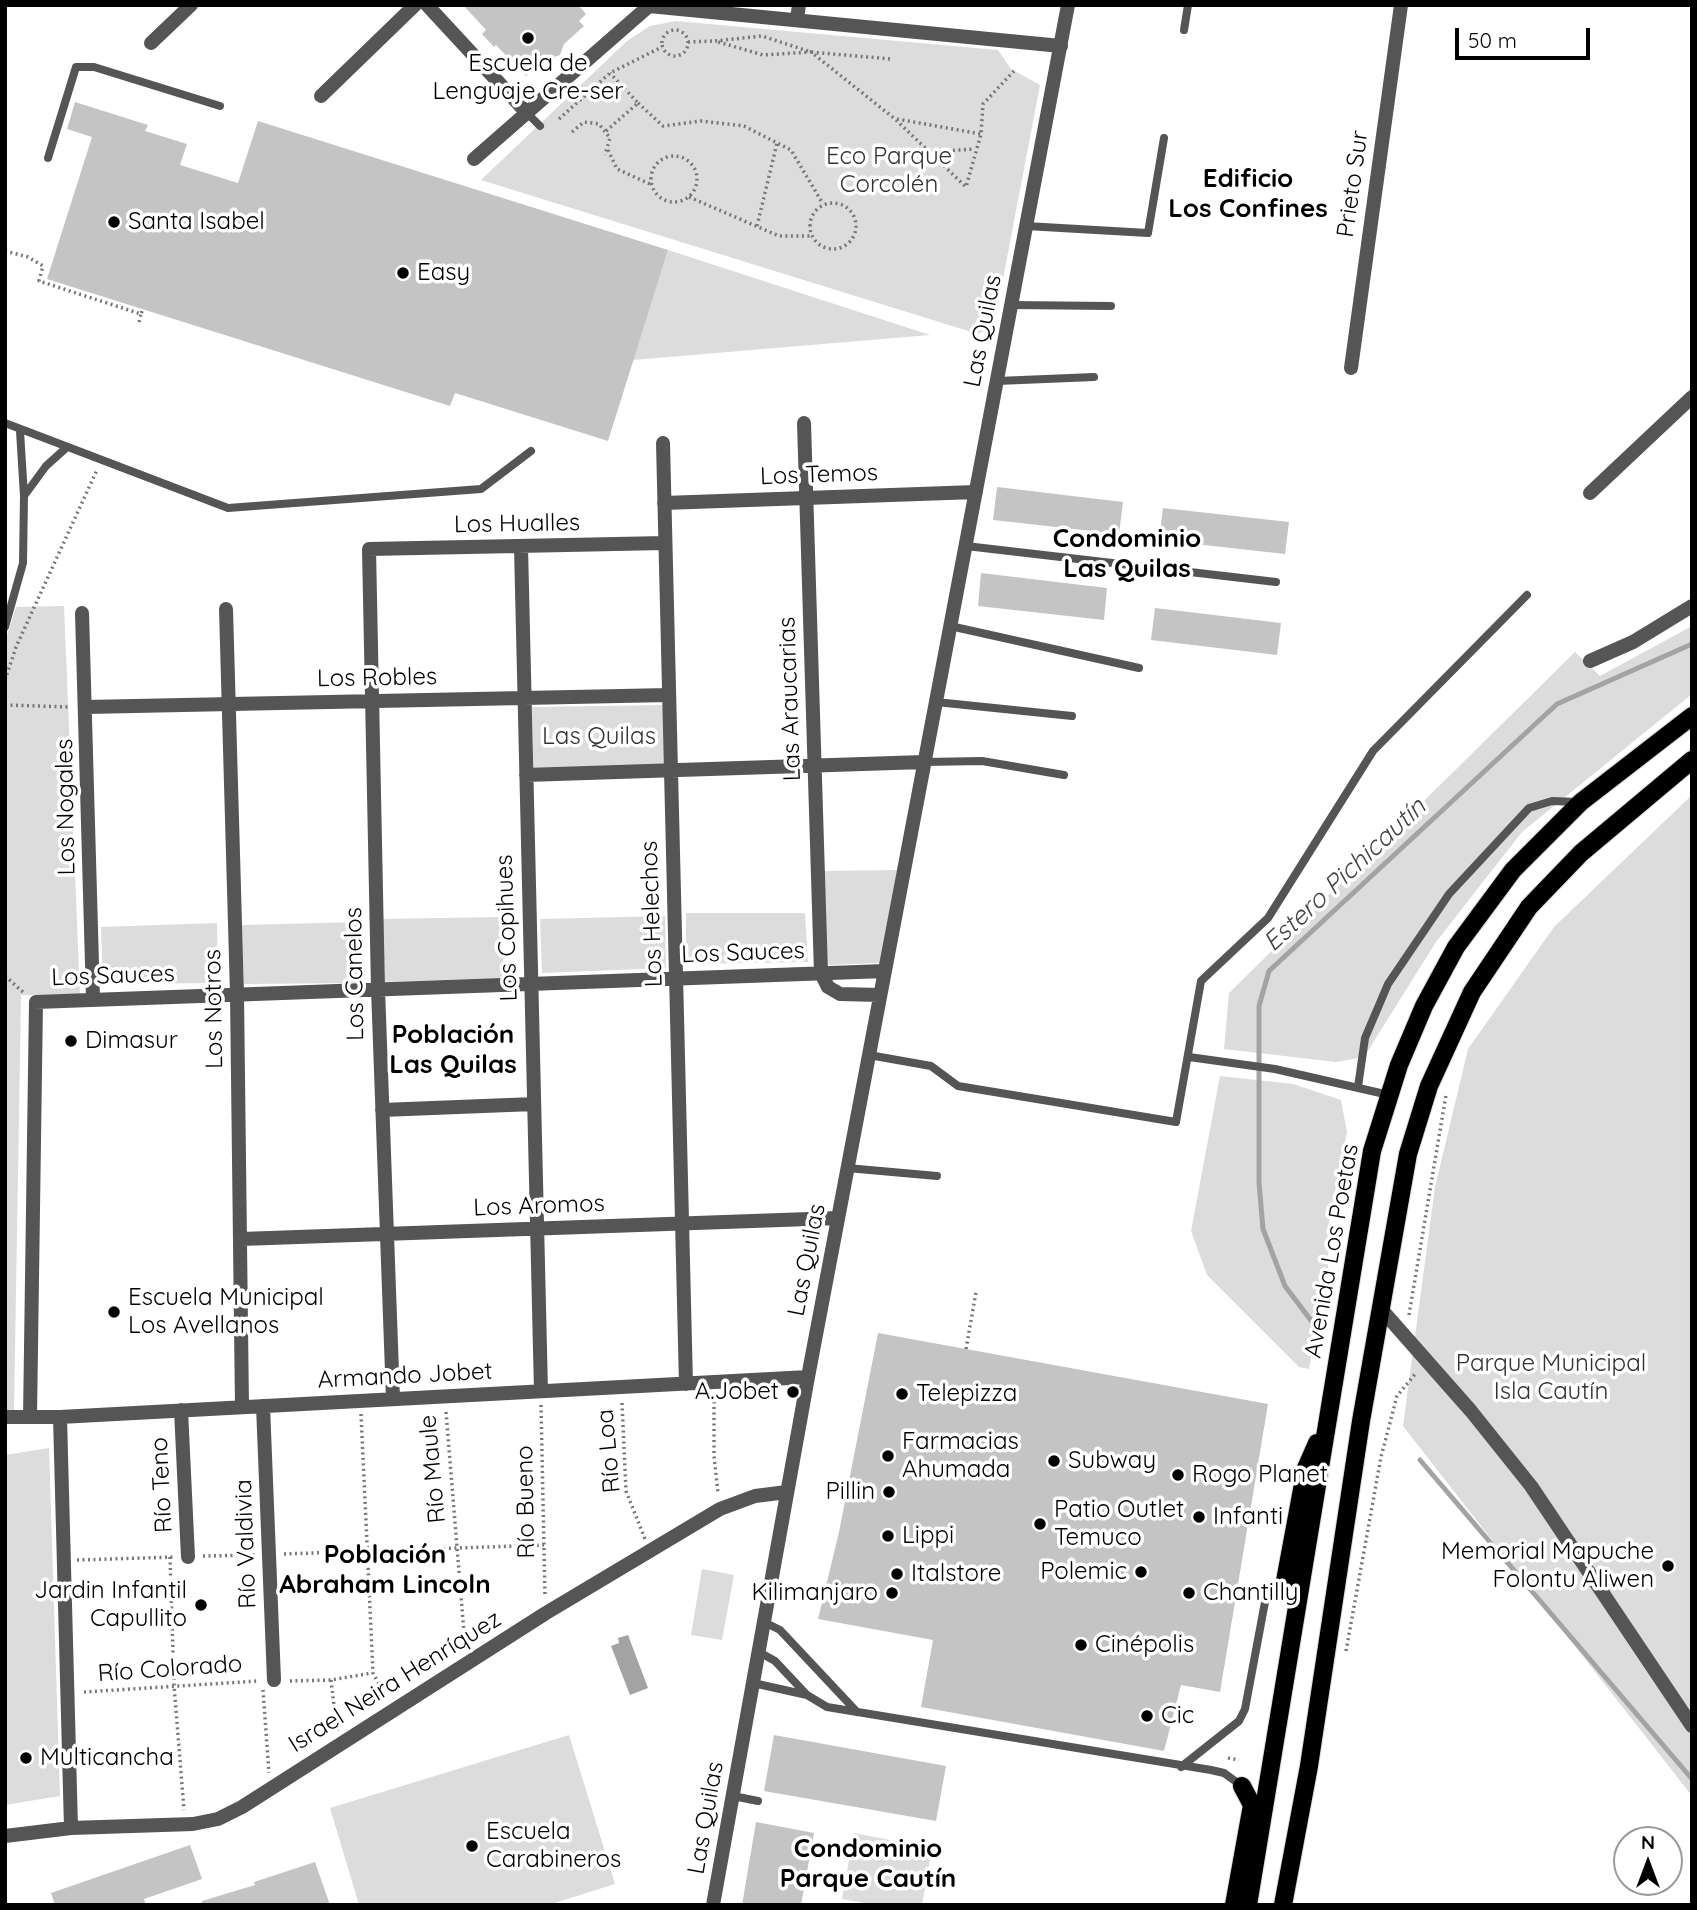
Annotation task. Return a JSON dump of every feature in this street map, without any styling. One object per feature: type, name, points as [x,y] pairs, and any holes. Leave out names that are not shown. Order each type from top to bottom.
[{"type":"main road","name":"Avenida Los Poetas","points":[[1248,1905],[1274,1761],[1327,1417],[1372,1152],[1389,1095],[1424,1006],[1456,947],[1513,870],[1581,802],[1692,716]]},
{"type":"main road","points":[[1283,1905],[1310,1766],[1408,1154],[1429,1086],[1472,992],[1507,936],[1554,879],[1692,760]]},
{"type":"main road","points":[[1284,1581],[1306,1468],[1327,1417]]},
{"type":"main road","points":[[1234,1905],[1252,1805],[1242,1786]]},
{"type":"street","points":[[151,43],[191,5]]},
{"type":"street","points":[[321,96],[415,5]]},
{"type":"street","points":[[427,5],[526,112]]},
{"type":"street","name":"Las Quilas","points":[[713,1905],[847,1168],[1068,5]]},
{"type":"street","name":"Prieto Sur","points":[[1351,368],[1401,5]]},
{"type":"street","points":[[474,159],[649,6],[798,12],[1060,46]]},
{"type":"street","points":[[1590,493],[1692,397]]},
{"type":"street","name":"Las Araucarias","points":[[804,423],[821,973]]},
{"type":"street","name":"Los Helechos","points":[[663,443],[686,1384]]},
{"type":"street","name":"Los Temos","points":[[664,503],[976,492]]},
{"type":"street","name":"Los Hualles","points":[[369,549],[665,543]]},
{"type":"street","name":"Los Copihues","points":[[521,547],[541,1391]]},
{"type":"street","name":"Los Canelos","points":[[369,549],[378,989],[393,1399]]},
{"type":"street","points":[[1590,662],[1633,642],[1692,606]]},
{"type":"street","name":"Los Notros","points":[[226,609],[237,994],[242,1407]]},
{"type":"street","name":"Los Nogales","points":[[82,613],[93,999]]},
{"type":"street","name":"Los Robles","points":[[86,707],[669,695]]},
{"type":"street","points":[[526,775],[924,762]]},
{"type":"street","name":"Los Sauces","points":[[36,1002],[885,971]]},
{"type":"street","name":"Los Sauces","points":[[821,973],[828,986],[840,994],[880,995]]},
{"type":"street","points":[[30,1417],[36,1002]]},
{"type":"street","points":[[382,1110],[534,1104]]},
{"type":"street","name":"Los Aromos","points":[[241,1239],[838,1218]]},
{"type":"street","points":[[1381,1310],[1471,1411],[1531,1486],[1692,1726]]},
{"type":"street","name":"Armando Jobet","points":[[5,1417],[60,1417],[808,1377]]},
{"type":"street","name":"Río Valdivia","points":[[263,1406],[269,1554],[268,1680]]},
{"type":"street","name":"Río Teno","points":[[181,1410],[188,1557]]},
{"type":"street","points":[[60,1417],[71,1828]]},
{"type":"street","name":"Israel Neira Henríquez","points":[[5,1836],[71,1828],[185,1825],[218,1819],[270,1789],[338,1743],[546,1613],[720,1509],[755,1496],[787,1492]]},
{"type":"lane","points":[[1184,30],[1188,5]]},
{"type":"lane","points":[[48,158],[76,67],[94,66],[220,106]]},
{"type":"lane","points":[[526,112],[540,126]]},
{"type":"lane","points":[[1026,226],[1148,233],[1164,138]]},
{"type":"lane","points":[[1011,305],[1111,306]]},
{"type":"lane","points":[[997,381],[1094,377]]},
{"type":"lane","points":[[5,423],[20,431],[228,508],[481,489],[531,451]]},
{"type":"lane","points":[[5,626],[16,596],[23,563],[24,496],[20,431]]},
{"type":"lane","points":[[24,496],[46,466],[66,448]]},
{"type":"lane","points":[[965,546],[1276,582]]},
{"type":"lane","points":[[869,1055],[931,1066],[958,1086],[1176,1122],[1201,981],[1268,918],[1373,751],[1527,595]]},
{"type":"lane","points":[[5,610],[16,596]]},
{"type":"lane","points":[[950,626],[1139,668]]},
{"type":"lane","points":[[936,702],[1072,716]]},
{"type":"lane","points":[[924,762],[982,761],[1064,775]]},
{"type":"lane","points":[[1358,1087],[1365,1038],[1388,984],[1450,894],[1529,808],[1552,801],[1581,802]]},
{"type":"lane","points":[[1189,1057],[1275,1069],[1389,1095]]},
{"type":"lane","points":[[847,1168],[937,1176]]},
{"type":"lane","points":[[1181,1767],[1239,1721],[1245,1709],[1265,1602],[1269,1594],[1284,1581]]},
{"type":"lane","points":[[764,1622],[780,1630],[857,1712]]},
{"type":"lane","points":[[759,1652],[775,1661],[807,1695],[827,1707],[1224,1773],[1242,1786]]},
{"type":"lane","points":[[753,1683],[807,1695]]},
{"type":"lane","points":[[733,1796],[758,1801]]},
{"type":"path","points":[[673,30],[685,34],[688,42],[683,53],[675,56],[663,47],[663,38],[673,30]]},
{"type":"path","points":[[688,42],[762,37],[811,52],[895,119],[966,187],[981,134],[983,104],[1014,71]]},
{"type":"path","points":[[715,41],[763,55],[811,52],[890,59]]},
{"type":"path","points":[[559,119],[610,73],[663,47]]},
{"type":"path","points":[[610,73],[663,126],[701,121],[744,126],[791,150],[823,204]]},
{"type":"path","points":[[607,131],[638,103]]},
{"type":"path","points":[[895,119],[981,134]]},
{"type":"path","points":[[572,132],[589,121],[599,124],[607,131],[608,150],[617,169],[650,184]]},
{"type":"path","points":[[757,226],[777,143]]},
{"type":"path","points":[[931,152],[975,149]]},
{"type":"path","points":[[605,155],[608,150]]},
{"type":"path","points":[[668,156],[681,157],[692,165],[696,173],[696,186],[689,197],[677,203],[668,202],[656,195],[650,184],[652,170],[668,156]]},
{"type":"path","points":[[689,197],[779,236],[812,236]]},
{"type":"path","points":[[836,202],[848,208],[855,219],[855,232],[848,243],[836,249],[823,247],[812,236],[811,217],[823,204],[836,202]]},
{"type":"path","points":[[5,251],[28,257],[43,266],[39,281],[142,312],[139,322]]},
{"type":"path","points":[[5,680],[16,647],[100,461]]},
{"type":"path","points":[[5,705],[86,707]]},
{"type":"path","points":[[5,976],[36,1002]]},
{"type":"path","points":[[1408,1316],[1447,1091]]},
{"type":"path","points":[[967,1349],[976,1292]]},
{"type":"path","points":[[1344,1661],[1381,1457],[1396,1396],[1422,1367]]},
{"type":"path","points":[[713,1382],[714,1456],[720,1509]]},
{"type":"path","name":"Río Loa","points":[[621,1387],[626,1491],[649,1550]]},
{"type":"path","name":"Río Bueno","points":[[541,1391],[546,1613]]},
{"type":"path","name":"Río Maule","points":[[444,1396],[467,1664]]},
{"type":"path","points":[[360,1401],[373,1673],[392,1709]]},
{"type":"path","points":[[63,1561],[544,1545]]},
{"type":"path","name":"Río Teno","points":[[170,1557],[174,1685],[185,1825]]},
{"type":"path","name":"Río Colorado","points":[[68,1693],[268,1680],[331,1680],[373,1673]]},
{"type":"path","points":[[268,1680],[270,1789]]},
{"type":"path","points":[[331,1680],[338,1743]]},
{"type":"path","points":[[1228,1758],[1239,1760]]},
{"type":"green space","name":"Eco Parque Corcolén","points":[[676,21],[998,50],[1011,69],[1040,85],[994,326],[978,334],[481,180],[627,41],[650,26]]},
{"type":"green space","points":[[668,250],[930,335],[633,360]]},
{"type":"green space","points":[[64,606],[80,995],[21,995],[14,1410],[5,1410],[5,642],[16,607]]},
{"type":"green space","points":[[1692,626],[1692,694],[1522,832],[1436,942],[1364,1057],[1336,1062],[1224,1049],[1229,993],[1575,652],[1600,676]]},
{"type":"green space","name":"Las Quilas","points":[[664,705],[666,765],[533,769],[532,707]]},
{"type":"green space","name":"Parque Municipal Isla Cautín","points":[[1692,795],[1692,1796],[1403,1426],[1435,1187],[1468,1049],[1554,927]]},
{"type":"green space","points":[[897,870],[880,963],[827,965],[824,871]]},
{"type":"green space","points":[[686,913],[805,913],[808,962],[686,964]]},
{"type":"green space","points":[[665,916],[666,968],[542,973],[540,919]]},
{"type":"green space","points":[[502,917],[504,978],[382,982],[381,919]]},
{"type":"green space","points":[[362,922],[364,983],[244,984],[242,925]]},
{"type":"green space","points":[[217,923],[218,983],[103,984],[101,927]]},
{"type":"green space","points":[[1220,1076],[1293,1084],[1341,1100],[1347,1132],[1328,1227],[1328,1269],[1309,1369],[1299,1367],[1207,1275],[1191,1231]]},
{"type":"green space","points":[[49,1448],[60,1796],[5,1805],[5,1455]]},
{"type":"green space","points":[[702,1569],[734,1575],[722,1640],[691,1635]]},
{"type":"green space","name":"Escuela Carabineros","points":[[569,1735],[615,1884],[548,1905],[359,1905],[330,1808]]},
{"type":"green space","points":[[854,1833],[932,1848],[922,1905],[876,1905],[842,1899]]},
{"type":"shaded area","points":[[628,1635],[648,1688],[630,1695],[611,1646],[619,1643],[618,1638]]},
{"type":"building","name":"Escuela de Lenguaje Cre-ser","points":[[463,5],[578,5],[586,14],[579,21],[584,26],[564,44],[560,55],[544,60],[526,76],[482,34],[486,30]]},
{"type":"building","name":"Easy","points":[[75,102],[148,125],[145,131],[187,144],[180,165],[238,183],[258,121],[668,250],[608,441],[455,393],[450,406],[47,279],[92,137],[67,129]]},
{"type":"building","points":[[997,487],[1123,502],[1119,534],[993,520]]},
{"type":"building","points":[[1163,508],[1289,522],[1285,554],[1159,540]]},
{"type":"building","points":[[981,573],[1107,588],[1104,620],[978,606]]},
{"type":"building","points":[[1155,608],[1281,623],[1277,655],[1151,640]]},
{"type":"building","points":[[878,1333],[1268,1404],[1220,1692],[1181,1685],[1164,1751],[921,1707],[933,1640],[818,1619],[839,1532]]},
{"type":"building","points":[[774,1735],[946,1766],[936,1821],[764,1791]]},
{"type":"building","points":[[756,1822],[814,1833],[801,1905],[742,1905]]},
{"type":"building","points":[[190,1845],[202,1879],[144,1899],[146,1905],[55,1905],[51,1893]]},
{"type":"building","points":[[315,1862],[330,1905],[202,1905],[202,1901],[255,1885],[254,1882]]},
{"type":"waterway","name":"Estero Pichicautín","points":[[1322,1335],[1285,1286],[1263,1229],[1259,1183],[1259,1006],[1269,971],[1557,704],[1692,644]]},
{"type":"waterway","name":"Estero Pichicautín","points":[[1420,1460],[1692,1779]]},
{"type":"place","name":"Escuela de Lenguaje Cre-ser","points":[[528,38]]},
{"type":"place","name":"Santa Isabel","points":[[114,222]]},
{"type":"place","name":"Easy","points":[[403,273]]},
{"type":"place","name":"Dimasur","points":[[71,1041]]},
{"type":"place","name":"Escuela Municipal Los Avellanos","points":[[114,1312]]},
{"type":"place","name":"A.Jobet","points":[[793,1392]]},
{"type":"place","name":"Telepizza","points":[[902,1394]]},
{"type":"place","name":"Farmacias Ahumada","points":[[888,1456]]},
{"type":"place","name":"Subway","points":[[1054,1461]]},
{"type":"place","name":"Rogo Planet","points":[[1178,1475]]},
{"type":"place","name":"Pillin","points":[[889,1492]]},
{"type":"place","name":"Infanti","points":[[1199,1517]]},
{"type":"place","name":"Patio Outlet Temuco","points":[[1040,1524]]},
{"type":"place","name":"Lippi","points":[[888,1536]]},
{"type":"place","name":"Memorial Mapuche Folontu Aliwen","points":[[1668,1566]]},
{"type":"place","name":"Polemic","points":[[1141,1572]]},
{"type":"place","name":"Italstore","points":[[897,1574]]},
{"type":"place","name":"Kilimanjaro","points":[[892,1593]]},
{"type":"place","name":"Chantilly","points":[[1189,1593]]},
{"type":"place","name":"Jardin Infantil Capullito","points":[[201,1605]]},
{"type":"place","name":"Cinépolis","points":[[1081,1645]]},
{"type":"place","name":"Cic","points":[[1147,1716]]},
{"type":"place","name":"Multicancha","points":[[26,1758]]},
{"type":"place","name":"Escuela Carabineros","points":[[472,1846]]},
{"type":"district","name":"Edificio Los Confines","points":[[1248,194]]},
{"type":"district","name":"Condominio Las Quilas","points":[[1127,554]]},
{"type":"district","name":"Población Las Quilas","points":[[453,1050]]},
{"type":"district","name":"Población Abraham Lincoln","points":[[385,1570]]},
{"type":"district","name":"Condominio Parque Cautín","points":[[868,1864]]}]
